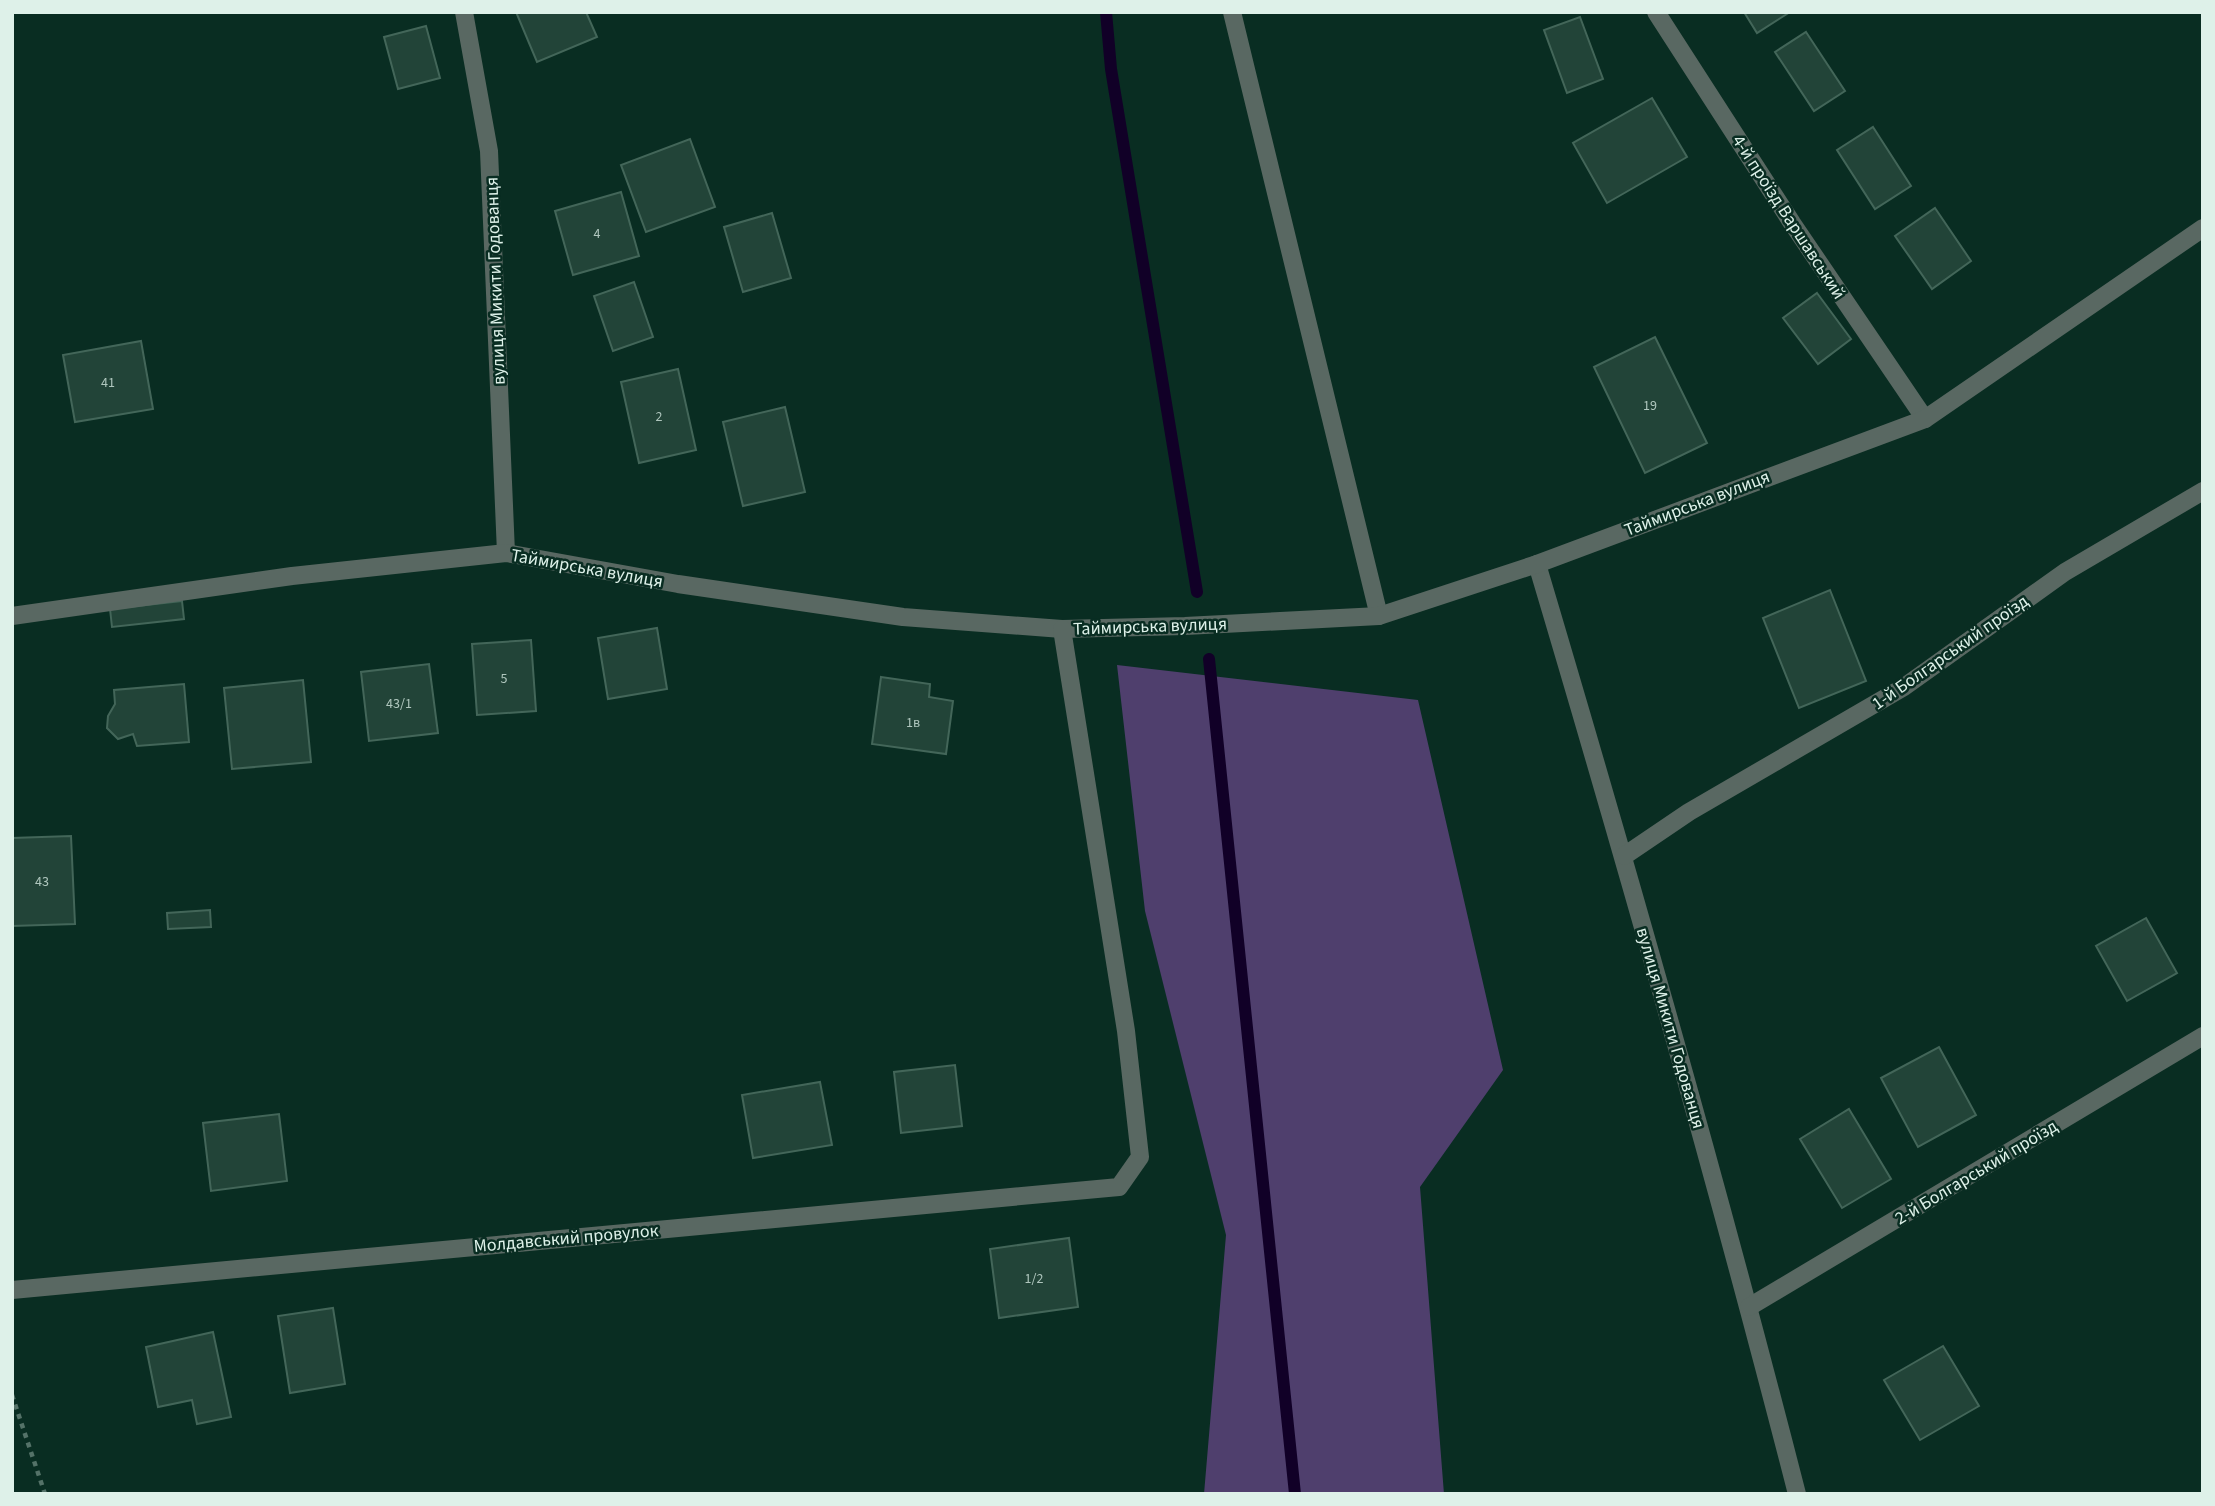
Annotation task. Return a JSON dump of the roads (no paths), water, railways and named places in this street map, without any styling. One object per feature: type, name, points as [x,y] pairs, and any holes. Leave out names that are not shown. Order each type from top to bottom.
[{"type":"street","name":"вулиця Микити Годованця","points":[[464,12],[489,151],[506,553]]},
{"type":"street","points":[[1232,12],[1379,616]]},
{"type":"street","name":"4-й проїзд Варшавський","points":[[1657,12],[1792,223],[1924,419]]},
{"type":"street","name":"Таймирська вулиця","points":[[12,616],[292,576],[506,553],[678,584],[903,617],[1062,629],[1379,616],[1537,564],[1924,419],[2203,228]]},
{"type":"street","name":"1-й Болгарський проїзд","points":[[1624,856],[1689,812],[1904,687],[2065,572],[2203,491]]},
{"type":"street","name":"вулиця Микити Годованця","points":[[1537,564],[1624,856],[1749,1307],[1797,1494]]},
{"type":"street","name":"Молдавський провулок","points":[[12,1290],[1119,1187],[1140,1157],[1126,1031],[1062,629]]},
{"type":"street","name":"2-й Болгарський проїзд","points":[[1749,1307],[2203,1036]]},
{"type":"waterway","points":[[1106,12],[1111,69],[1197,592]]},
{"type":"waterway","points":[[1209,659],[1295,1494]]}]
